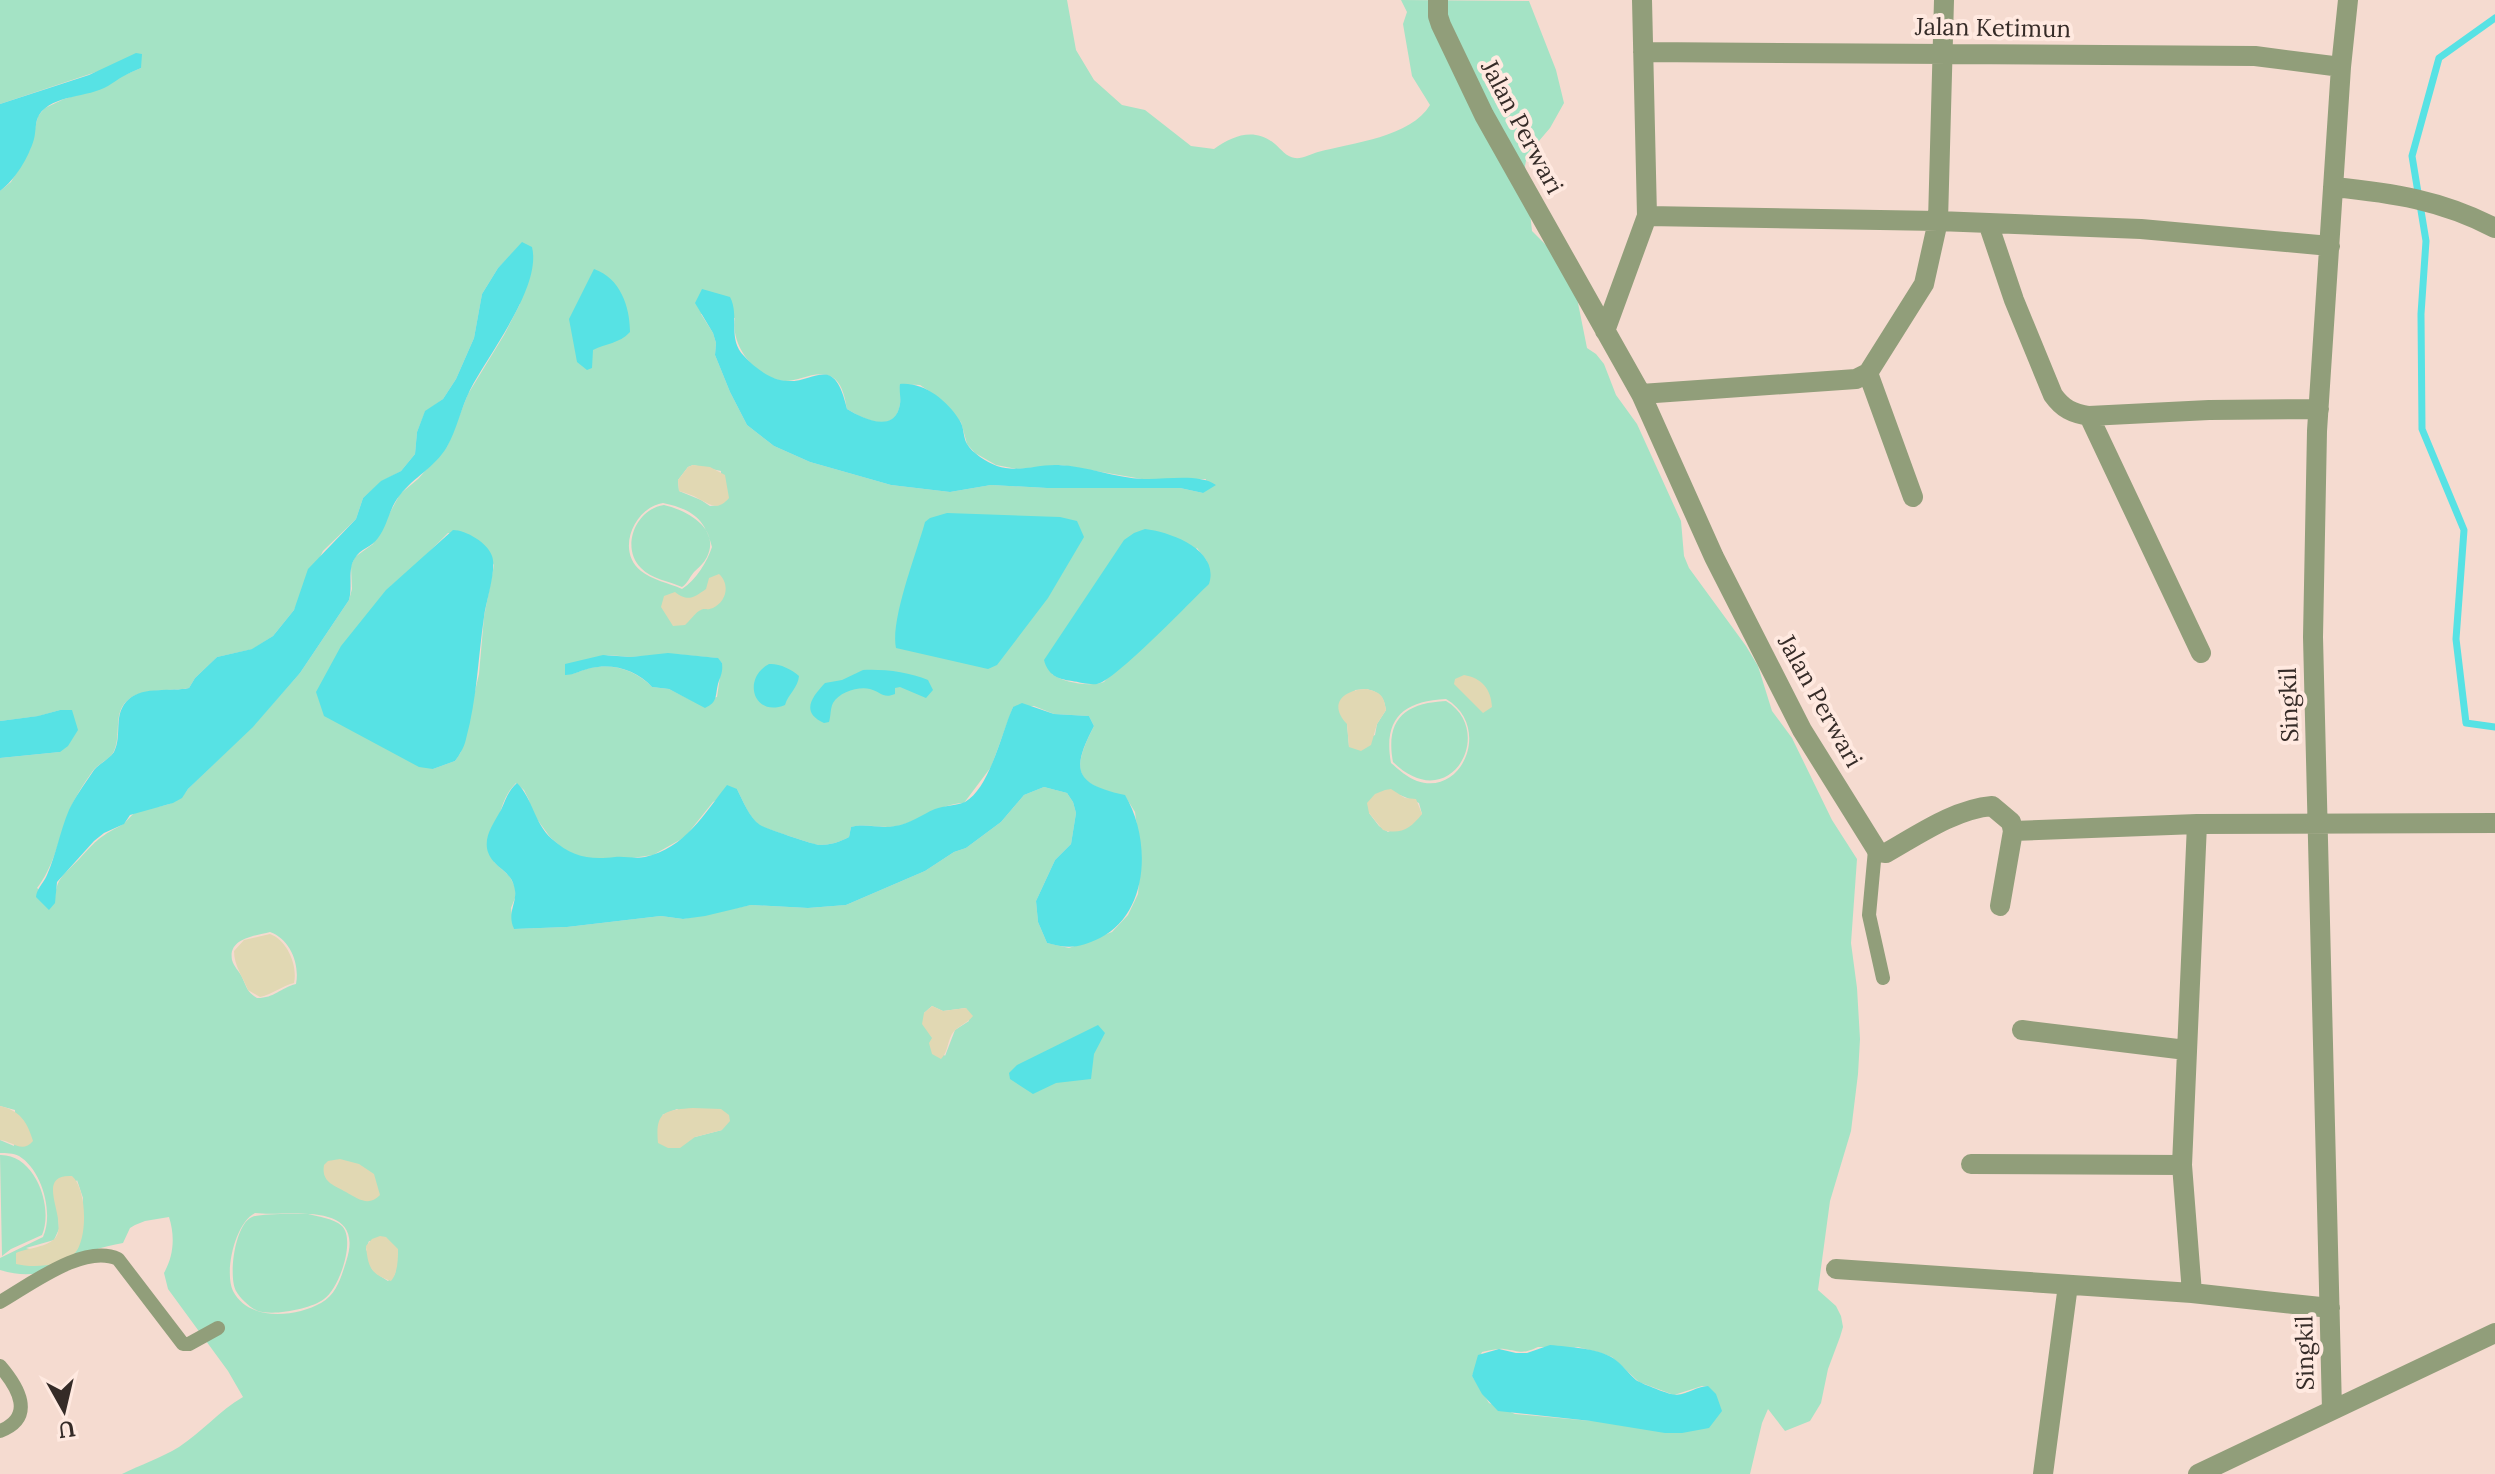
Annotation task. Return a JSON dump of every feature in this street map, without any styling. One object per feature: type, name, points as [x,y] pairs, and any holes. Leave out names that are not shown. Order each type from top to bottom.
[{"type":"street","name":"Jalan Perwari","points":[[1438,0],[1441,25],[1484,115],[1641,394],[1714,557],[1796,717],[1875,850]]},
{"type":"street","points":[[1605,331],[1647,216],[1642,0]]},
{"type":"street","points":[[1641,394],[1856,379],[1868,373],[1924,284],[1938,221],[1944,0]]},
{"type":"street","name":"Singkil","points":[[2332,1410],[2313,637],[2319,409],[2348,0]]},
{"type":"street","name":"Jalan Ketimun","points":[[1643,52],[2255,56],[2341,67]]},
{"type":"street","points":[[2333,187],[2393,193],[2436,202],[2495,228]]},
{"type":"street","points":[[1647,216],[1938,221],[2141,229],[2330,246]]},
{"type":"street","points":[[1988,223],[2014,300],[2053,395],[2062,407],[2074,414],[2319,409]]},
{"type":"street","points":[[1868,373],[1913,497]]},
{"type":"street","points":[[2089,416],[2201,653]]},
{"type":"street","points":[[1875,850],[1886,853],[1929,829],[1984,807],[1995,807],[2011,822],[2013,831],[2000,906]]},
{"type":"street","points":[[2013,831],[2197,824],[2495,823]]},
{"type":"street","points":[[2192,1293],[2182,1165],[2197,824]]},
{"type":"street","points":[[2022,1030],[2186,1050]]},
{"type":"street","points":[[1971,1164],[2182,1165]]},
{"type":"street","points":[[1836,1269],[2192,1293],[2330,1308]]},
{"type":"street","points":[[2043,1474],[2068,1285]]},
{"type":"street","points":[[2198,1474],[2495,1333]]},
{"type":"lane","points":[[1875,850],[1869,915],[1883,978]]},
{"type":"lane","points":[[0,1302],[78,1258],[106,1254],[118,1259],[183,1344],[189,1344],[218,1328]]},
{"type":"lane","points":[[0,1431],[11,1427],[20,1411],[21,1398],[12,1380],[1,1369]]},
{"type":"green space","points":[[0,0],[1067,0],[1076,50],[1094,80],[1122,105],[1145,110],[1191,146],[1214,149],[1236,137],[1252,134],[1267,139],[1286,154],[1298,158],[1395,132],[1421,116],[1430,105],[1412,76],[1403,24],[1407,12],[1401,0],[1529,1],[1556,70],[1564,103],[1550,128],[1527,155],[1525,166],[1532,231],[1557,256],[1577,298],[1587,348],[1604,364],[1616,395],[1637,424],[1681,521],[1684,556],[1689,568],[1758,666],[1772,711],[1792,738],[1832,820],[1857,859],[1851,943],[1860,1039],[1858,1074],[1851,1131],[1830,1201],[1818,1290],[1836,1306],[1843,1327],[1828,1369],[1821,1403],[1810,1421],[1785,1431],[1768,1409],[1750,1474],[122,1474],[179,1447],[243,1397],[228,1371],[168,1289],[164,1273],[172,1245],[169,1217],[135,1225],[130,1228],[123,1243],[79,1256],[48,1270],[27,1274],[0,1270],[0,1258],[43,1237],[47,1216],[44,1193],[34,1171],[19,1156],[0,1153],[0,1140],[14,1146],[15,1110],[0,1106],[0,758],[60,752],[60,710],[0,721],[0,191],[11,182],[30,150],[38,116],[45,108],[107,86],[115,79],[141,68],[99,71],[0,104]],"holes":[[[522,243],[520,304],[468,394],[447,447],[400,494],[373,544],[355,557],[351,566],[349,600],[300,673],[253,726],[178,800],[136,812],[95,843],[62,877],[55,903],[37,888],[51,862],[75,798],[95,769],[114,751],[124,704],[142,693],[189,688],[217,657],[253,649],[273,636],[294,610],[323,551],[356,519],[363,498],[381,482],[401,471],[415,454],[417,432],[425,412],[443,399],[456,379],[474,338],[482,294],[498,268]],[[701,314],[735,318],[741,350],[764,374],[785,381],[817,374],[829,376],[840,385],[847,409],[869,420],[892,420],[900,404],[900,384],[920,385],[961,422],[967,444],[975,453],[996,465],[1017,469],[1061,465],[1142,479],[1206,479],[1203,493],[1180,488],[991,485],[950,492],[891,485],[810,462],[774,446],[747,425],[715,355],[713,333]],[[693,465],[721,471],[720,505],[710,506],[679,491],[678,480],[688,467]],[[663,503],[681,508],[701,522],[712,547],[704,565],[682,589],[645,574],[633,562],[629,541],[644,512]],[[448,533],[477,540],[494,565],[484,617],[479,674],[461,752],[455,761],[433,769],[391,586]],[[1197,548],[1207,561],[1104,682],[1085,684],[1063,680],[1052,674]],[[674,654],[717,658],[722,663],[717,697],[695,702],[669,689],[652,687],[624,669],[607,666],[565,674],[565,665],[608,655]],[[1366,689],[1380,695],[1386,710],[1377,724],[1375,735],[1349,747],[1347,724],[1355,690]],[[1446,699],[1460,711],[1467,725],[1469,741],[1459,769],[1447,779],[1433,783],[1417,781],[1391,763],[1390,735],[1399,715],[1408,709]],[[1034,706],[1054,714],[1089,716],[1094,726],[1082,754],[1082,773],[1095,786],[1125,796],[1135,812],[1141,857],[1138,894],[1128,915],[1112,932],[1069,948],[1047,943],[1038,922],[1036,901],[1055,860],[1071,844],[1076,813],[1067,793],[1044,787],[1024,795],[1001,822],[966,848],[925,871],[846,905],[808,908],[751,905],[683,919],[661,916],[567,927],[514,929],[511,908],[515,887],[510,877],[494,862],[501,810],[516,783],[524,790],[531,811],[550,837],[567,852],[586,858],[653,855],[685,837],[713,802],[737,789],[749,814],[760,826],[819,845],[849,837],[851,827],[897,826],[946,806],[964,803],[991,767],[1013,707]],[[1400,795],[1419,803],[1422,814],[1388,832],[1369,813]],[[270,932],[283,940],[295,961],[296,984],[263,998],[251,994],[232,960],[234,947],[250,937]],[[932,1006],[943,1011],[966,1008],[969,1021],[955,1030],[945,1056],[929,1033],[924,1013]],[[677,1109],[722,1130],[695,1137],[662,1115]],[[77,1180],[83,1198],[78,1248],[65,1260],[26,1248],[54,1240],[59,1229],[58,1213]],[[255,1213],[322,1215],[346,1228],[350,1242],[338,1285],[331,1295],[311,1308],[286,1314],[261,1312],[240,1301],[231,1283],[233,1249],[242,1227]],[[369,1241],[398,1251],[395,1274],[388,1281],[373,1270],[366,1249]],[[1538,1347],[1578,1347],[1612,1357],[1639,1382],[1674,1395],[1708,1386],[1591,1421],[1515,1414],[1489,1403],[1472,1376],[1482,1352],[1501,1349],[1521,1352]]]},
{"type":"green space","points":[[664,505],[691,516],[709,537],[707,557],[682,587],[645,572],[632,550],[634,530],[639,521],[654,508]]},
{"type":"green space","points":[[1446,701],[1461,715],[1467,731],[1467,748],[1460,764],[1448,775],[1432,780],[1414,777],[1393,762],[1391,747],[1395,724],[1401,716],[1419,705]]},
{"type":"green space","points":[[0,1155],[12,1157],[32,1172],[39,1184],[45,1211],[42,1235],[2,1256]]},
{"type":"green space","points":[[308,1214],[334,1221],[346,1233],[344,1264],[335,1285],[324,1299],[302,1309],[273,1313],[255,1310],[240,1297],[234,1284],[235,1251],[241,1229],[256,1216]]},
{"type":"sand","points":[[693,465],[710,467],[725,475],[729,498],[725,502],[714,506],[679,491],[678,480]]},
{"type":"sand","points":[[719,574],[726,587],[718,605],[699,611],[685,625],[673,626],[661,607],[664,596],[675,592],[687,598],[694,597],[706,589],[709,578]]},
{"type":"sand","points":[[1464,675],[1484,685],[1492,707],[1483,713],[1454,684],[1455,679]]},
{"type":"sand","points":[[1366,689],[1380,695],[1386,710],[1377,724],[1371,745],[1361,751],[1349,747],[1347,724],[1341,717],[1339,704],[1345,695]]},
{"type":"sand","points":[[1391,789],[1405,798],[1416,799],[1422,814],[1405,829],[1395,832],[1383,830],[1369,813],[1367,803],[1375,794]]},
{"type":"sand","points":[[270,934],[290,954],[294,983],[260,997],[248,990],[237,967],[234,951],[244,940]]},
{"type":"sand","points":[[932,1006],[943,1011],[966,1008],[973,1016],[952,1034],[941,1059],[932,1054],[929,1043],[932,1038],[922,1024],[924,1013]]},
{"type":"sand","points":[[0,1106],[18,1114],[25,1122],[33,1141],[29,1145],[21,1147],[0,1140]]},
{"type":"sand","points":[[693,1108],[721,1109],[729,1115],[730,1121],[722,1130],[695,1137],[680,1148],[668,1148],[658,1143],[658,1125],[664,1115]]},
{"type":"sand","points":[[340,1159],[359,1164],[374,1174],[380,1195],[376,1199],[363,1201],[329,1182],[324,1175],[324,1165]]},
{"type":"sand","points":[[72,1176],[81,1191],[84,1214],[82,1236],[75,1253],[63,1261],[47,1265],[16,1264],[16,1253],[43,1245],[56,1237],[59,1229],[53,1189],[61,1177]]},
{"type":"sand","points":[[380,1236],[386,1237],[398,1249],[398,1261],[391,1281],[374,1272],[368,1259],[366,1246]]},
{"type":"water","points":[[136,53],[142,54],[141,68],[100,90],[45,108],[39,115],[25,160],[0,191],[0,104],[89,75]]},
{"type":"water","points":[[522,242],[532,247],[533,263],[522,301],[470,390],[447,447],[400,495],[378,538],[355,558],[351,567],[349,600],[300,673],[253,727],[182,798],[130,815],[124,824],[94,841],[57,882],[55,903],[49,910],[36,897],[38,891],[50,867],[71,805],[94,770],[114,752],[124,705],[142,692],[189,688],[217,657],[252,649],[273,636],[294,610],[308,569],[356,519],[363,498],[381,481],[401,471],[415,454],[417,432],[425,411],[443,399],[456,379],[474,338],[482,294],[498,268]]},
{"type":"water","points":[[594,269],[611,279],[622,294],[630,332],[617,341],[593,350],[592,368],[587,370],[577,362],[569,319]]},
{"type":"water","points":[[702,289],[730,297],[736,342],[744,356],[756,367],[780,380],[828,375],[835,380],[847,409],[869,420],[885,422],[892,419],[900,404],[900,384],[909,384],[926,389],[949,406],[960,421],[969,447],[997,466],[1012,469],[1069,466],[1133,478],[1200,479],[1216,485],[1203,493],[1180,488],[991,485],[950,492],[891,485],[810,462],[774,446],[747,425],[715,355],[713,333],[695,303]]},
{"type":"water","points":[[947,513],[1060,517],[1077,521],[1084,537],[1048,598],[997,665],[988,669],[896,648],[900,604],[925,522]]},
{"type":"water","points":[[1145,529],[1180,539],[1200,552],[1207,561],[1209,584],[1106,680],[1091,684],[1054,675],[1044,660],[1124,540]]},
{"type":"water","points":[[453,530],[470,535],[486,546],[492,556],[493,569],[473,709],[465,742],[455,761],[433,769],[419,767],[324,716],[316,692],[341,646],[386,590]]},
{"type":"water","points":[[668,653],[718,658],[722,671],[712,703],[705,708],[669,689],[652,687],[632,672],[616,667],[599,667],[565,675],[565,664],[603,655],[631,657]]},
{"type":"water","points":[[769,664],[785,667],[799,676],[785,705],[774,708],[759,701],[754,687],[761,670]]},
{"type":"water","points":[[863,670],[913,675],[928,680],[933,690],[926,698],[900,687],[895,688],[895,694],[888,696],[870,689],[855,689],[836,699],[829,722],[824,723],[812,714],[813,699],[825,683],[842,680]]},
{"type":"water","points":[[1022,703],[1054,714],[1089,716],[1094,726],[1082,754],[1082,773],[1095,786],[1125,795],[1133,812],[1142,853],[1137,893],[1129,911],[1100,938],[1080,946],[1047,943],[1038,922],[1036,901],[1055,860],[1071,844],[1076,813],[1067,793],[1044,787],[1024,795],[1001,822],[966,848],[925,871],[846,905],[808,908],[751,905],[683,919],[661,916],[567,927],[514,929],[511,917],[515,897],[513,882],[489,855],[487,842],[511,789],[517,783],[546,833],[559,845],[581,856],[638,858],[659,853],[692,828],[727,785],[737,789],[749,813],[760,825],[819,845],[827,844],[849,837],[851,827],[900,825],[935,809],[965,802],[982,785],[1013,707]]},
{"type":"water","points":[[72,710],[78,730],[68,746],[60,752],[0,758],[0,721]]},
{"type":"water","points":[[1098,1025],[1105,1033],[1094,1054],[1091,1079],[1056,1083],[1033,1094],[1010,1079],[1009,1073],[1017,1065]]},
{"type":"water","points":[[1550,1345],[1599,1352],[1616,1360],[1636,1380],[1671,1394],[1708,1386],[1716,1394],[1722,1411],[1709,1428],[1665,1433],[1498,1411],[1482,1394],[1472,1376],[1478,1355],[1499,1349],[1527,1353]]},
{"type":"waterway","points":[[2495,18],[2439,58],[2412,156],[2426,241],[2421,314],[2422,429],[2464,530],[2456,639],[2466,723],[2495,727]]}]
